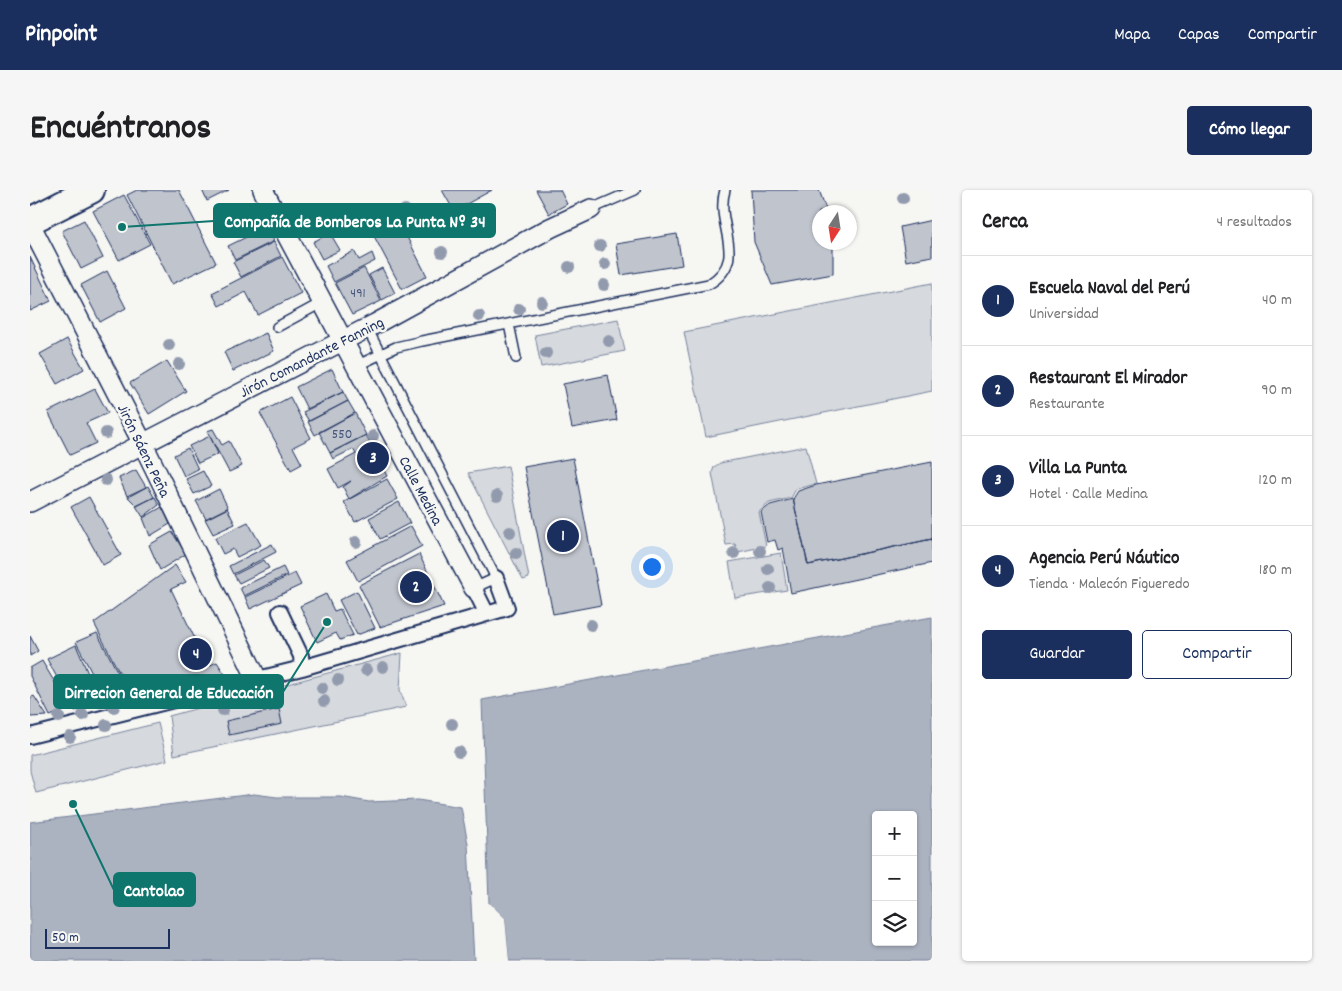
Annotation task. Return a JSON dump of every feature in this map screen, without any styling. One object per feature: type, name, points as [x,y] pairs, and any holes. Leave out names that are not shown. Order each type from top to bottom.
[{"type":"main road","points":[[30,222],[91,190]]},
{"type":"street","name":"Calle Medina","points":[[263,190],[474,588]]},
{"type":"street","name":"Jirón Comandante Fanning","points":[[30,502],[142,442],[367,328],[550,228],[592,209]]},
{"type":"street","name":"Jirón Sáenz Peña","points":[[30,222],[142,442],[256,679]]},
{"type":"street","points":[[30,736],[302,668],[507,608],[496,578]]},
{"type":"street","points":[[474,588],[487,614]]},
{"type":"street","points":[[280,612],[301,656],[302,668]]},
{"type":"lane","points":[[592,209],[635,190]]},
{"type":"lane","points":[[356,366],[396,347],[422,340],[708,284],[721,277],[729,264],[730,249],[722,208],[725,190]]},
{"type":"lane","points":[[277,326],[323,302]]},
{"type":"lane","points":[[509,324],[516,358]]},
{"type":"lane","points":[[367,328],[496,578],[474,588]]},
{"type":"shaded area","points":[[932,283],[932,391],[706,437],[684,332]]},
{"type":"shaded area","points":[[618,319],[625,351],[541,367],[535,335]]},
{"type":"shaded area","points":[[806,446],[816,484],[796,489],[791,498],[769,503],[759,512],[766,546],[738,552],[735,544],[726,545],[712,473],[714,467],[720,463]]},
{"type":"shaded area","points":[[508,466],[529,578],[523,580],[468,473]]},
{"type":"shaded area","points":[[781,553],[787,590],[735,598],[729,562]]},
{"type":"shaded area","points":[[932,617],[932,961],[509,961],[505,918],[489,903],[482,700]]},
{"type":"shaded area","points":[[402,653],[400,690],[406,707],[174,755],[169,716]]},
{"type":"shaded area","points":[[158,723],[167,760],[36,793],[30,771],[30,755]]},
{"type":"shaded area","points":[[254,794],[277,797],[341,797],[369,802],[418,800],[461,807],[468,844],[474,961],[30,961],[30,822]]},
{"type":"pier","points":[[489,903],[505,918],[509,961],[506,961],[503,919],[489,907]]},
{"type":"building","points":[[137,190],[179,190],[216,263],[172,284],[127,195]]},
{"type":"building","points":[[202,190],[229,190],[207,201]]},
{"type":"building","points":[[442,190],[492,190],[454,211]]},
{"type":"building","points":[[536,190],[560,190],[567,204],[549,214]]},
{"type":"building","points":[[751,190],[819,190],[824,205],[812,205],[812,250],[833,250],[833,274],[772,285],[754,242]]},
{"type":"building","points":[[124,195],[150,244],[119,260],[93,211]]},
{"type":"building","points":[[391,206],[427,276],[402,289],[365,219]]},
{"type":"building","points":[[84,220],[103,258],[81,269],[62,231]]},
{"type":"building","points":[[932,220],[932,256],[906,261],[900,227]]},
{"type":"building","points":[[267,227],[274,241],[235,260],[228,246]]},
{"type":"building","points":[[330,233],[340,250],[322,259],[313,242]]},
{"type":"building","points":[[677,234],[682,265],[621,275],[616,244]]},
{"type":"building","points":[[274,242],[281,256],[241,277],[233,262]]},
{"type":"building","points":[[354,251],[359,260],[372,253],[375,261],[334,282],[326,266]]},
{"type":"building","points":[[30,257],[51,301],[30,311]]},
{"type":"building","points":[[282,257],[301,293],[258,315],[246,292],[219,306],[212,293]]},
{"type":"building","points":[[364,268],[381,301],[352,315],[335,283]]},
{"type":"building","points":[[382,268],[395,293],[382,300],[369,275]]},
{"type":"building","points":[[107,271],[126,308],[100,322],[81,285]]},
{"type":"building","points":[[266,333],[274,351],[233,371],[224,352]]},
{"type":"building","points":[[67,339],[84,369],[57,384],[40,354]]},
{"type":"building","points":[[167,361],[186,391],[149,414],[130,383]]},
{"type":"building","points":[[332,369],[343,392],[307,409],[296,387]]},
{"type":"building","points":[[608,375],[617,420],[572,428],[563,384]]},
{"type":"building","points":[[95,389],[108,413],[86,423],[96,443],[70,455],[48,412]]},
{"type":"building","points":[[343,392],[348,401],[309,421],[303,412]]},
{"type":"building","points":[[290,397],[311,438],[293,447],[302,464],[291,470],[260,413]]},
{"type":"building","points":[[348,401],[355,413],[315,435],[308,422]]},
{"type":"building","points":[[355,413],[366,435],[330,453],[319,432]]},
{"type":"building","points":[[213,429],[222,445],[229,441],[242,466],[229,472],[207,431]]},
{"type":"building","points":[[366,435],[387,476],[349,499],[343,487],[351,481],[338,488],[328,469],[356,454],[353,449],[333,459],[330,453]]},
{"type":"building","points":[[210,436],[218,454],[198,463],[189,446]]},
{"type":"building","points":[[188,448],[198,469],[184,476],[174,455]]},
{"type":"building","points":[[573,458],[601,605],[553,614],[524,467]]},
{"type":"building","points":[[932,462],[932,539],[808,565],[793,499],[798,491],[816,485]]},
{"type":"building","points":[[136,470],[146,487],[127,496],[119,478]]},
{"type":"building","points":[[203,471],[211,486],[194,494],[186,479]]},
{"type":"building","points":[[387,479],[398,499],[355,522],[344,502]]},
{"type":"building","points":[[148,486],[154,497],[137,506],[128,497]]},
{"type":"building","points":[[219,489],[228,508],[206,519],[196,501]]},
{"type":"building","points":[[89,497],[121,555],[103,565],[71,507]]},
{"type":"building","points":[[155,497],[159,505],[143,517],[136,506]]},
{"type":"building","points":[[793,499],[808,565],[932,539],[932,563],[791,593],[783,548],[778,550],[775,540],[767,542],[761,512],[770,505]]},
{"type":"building","points":[[399,502],[410,523],[380,539],[369,518]]},
{"type":"building","points":[[162,507],[170,524],[150,536],[143,518]]},
{"type":"building","points":[[227,508],[235,524],[213,534],[205,519]]},
{"type":"building","points":[[248,522],[261,545],[237,557],[233,549],[223,554],[215,538]]},
{"type":"building","points":[[411,526],[422,546],[358,581],[347,560]]},
{"type":"building","points":[[172,532],[186,554],[160,570],[149,545]]},
{"type":"building","points":[[272,544],[276,552],[233,574],[229,566]]},
{"type":"building","points":[[419,554],[444,606],[380,627],[359,585]]},
{"type":"building","points":[[264,560],[269,568],[239,583],[234,575]]},
{"type":"building","points":[[175,565],[186,582],[171,589],[208,666],[217,662],[226,676],[140,697],[118,670],[94,623]]},
{"type":"building","points":[[283,567],[287,575],[244,596],[240,588]]},
{"type":"building","points":[[295,573],[301,585],[250,609],[245,597]]},
{"type":"building","points":[[357,591],[375,628],[357,635],[339,600]]},
{"type":"building","points":[[326,594],[334,611],[340,609],[353,635],[340,640],[336,633],[317,642],[300,606]]},
{"type":"building","points":[[97,633],[127,690],[106,701],[76,642]]},
{"type":"building","points":[[30,636],[38,651],[30,656]]},
{"type":"building","points":[[76,645],[100,702],[75,711],[47,659]]},
{"type":"building","points":[[42,661],[70,708],[50,716],[30,676],[30,668]]},
{"type":"building","points":[[34,696],[47,716],[30,717],[30,698]]},
{"type":"building","points":[[279,709],[282,724],[229,735],[226,721]]},
{"type":"place","name":"Compañía de Bomberos La Punta Nº 34","points":[[122,227]]},
{"type":"place","name":"Villa La Punta","points":[[373,458]]},
{"type":"place","name":"Escuela Naval del Perú","points":[[563,536]]},
{"type":"place","name":"Restaurant El Mirador","points":[[416,587]]},
{"type":"place","name":"Dirrecion General de Educación","points":[[327,622]]},
{"type":"place","name":"Agencia Perú Náutico","points":[[196,654]]},
{"type":"place","name":"Cantolao","points":[[73,804]]}]
